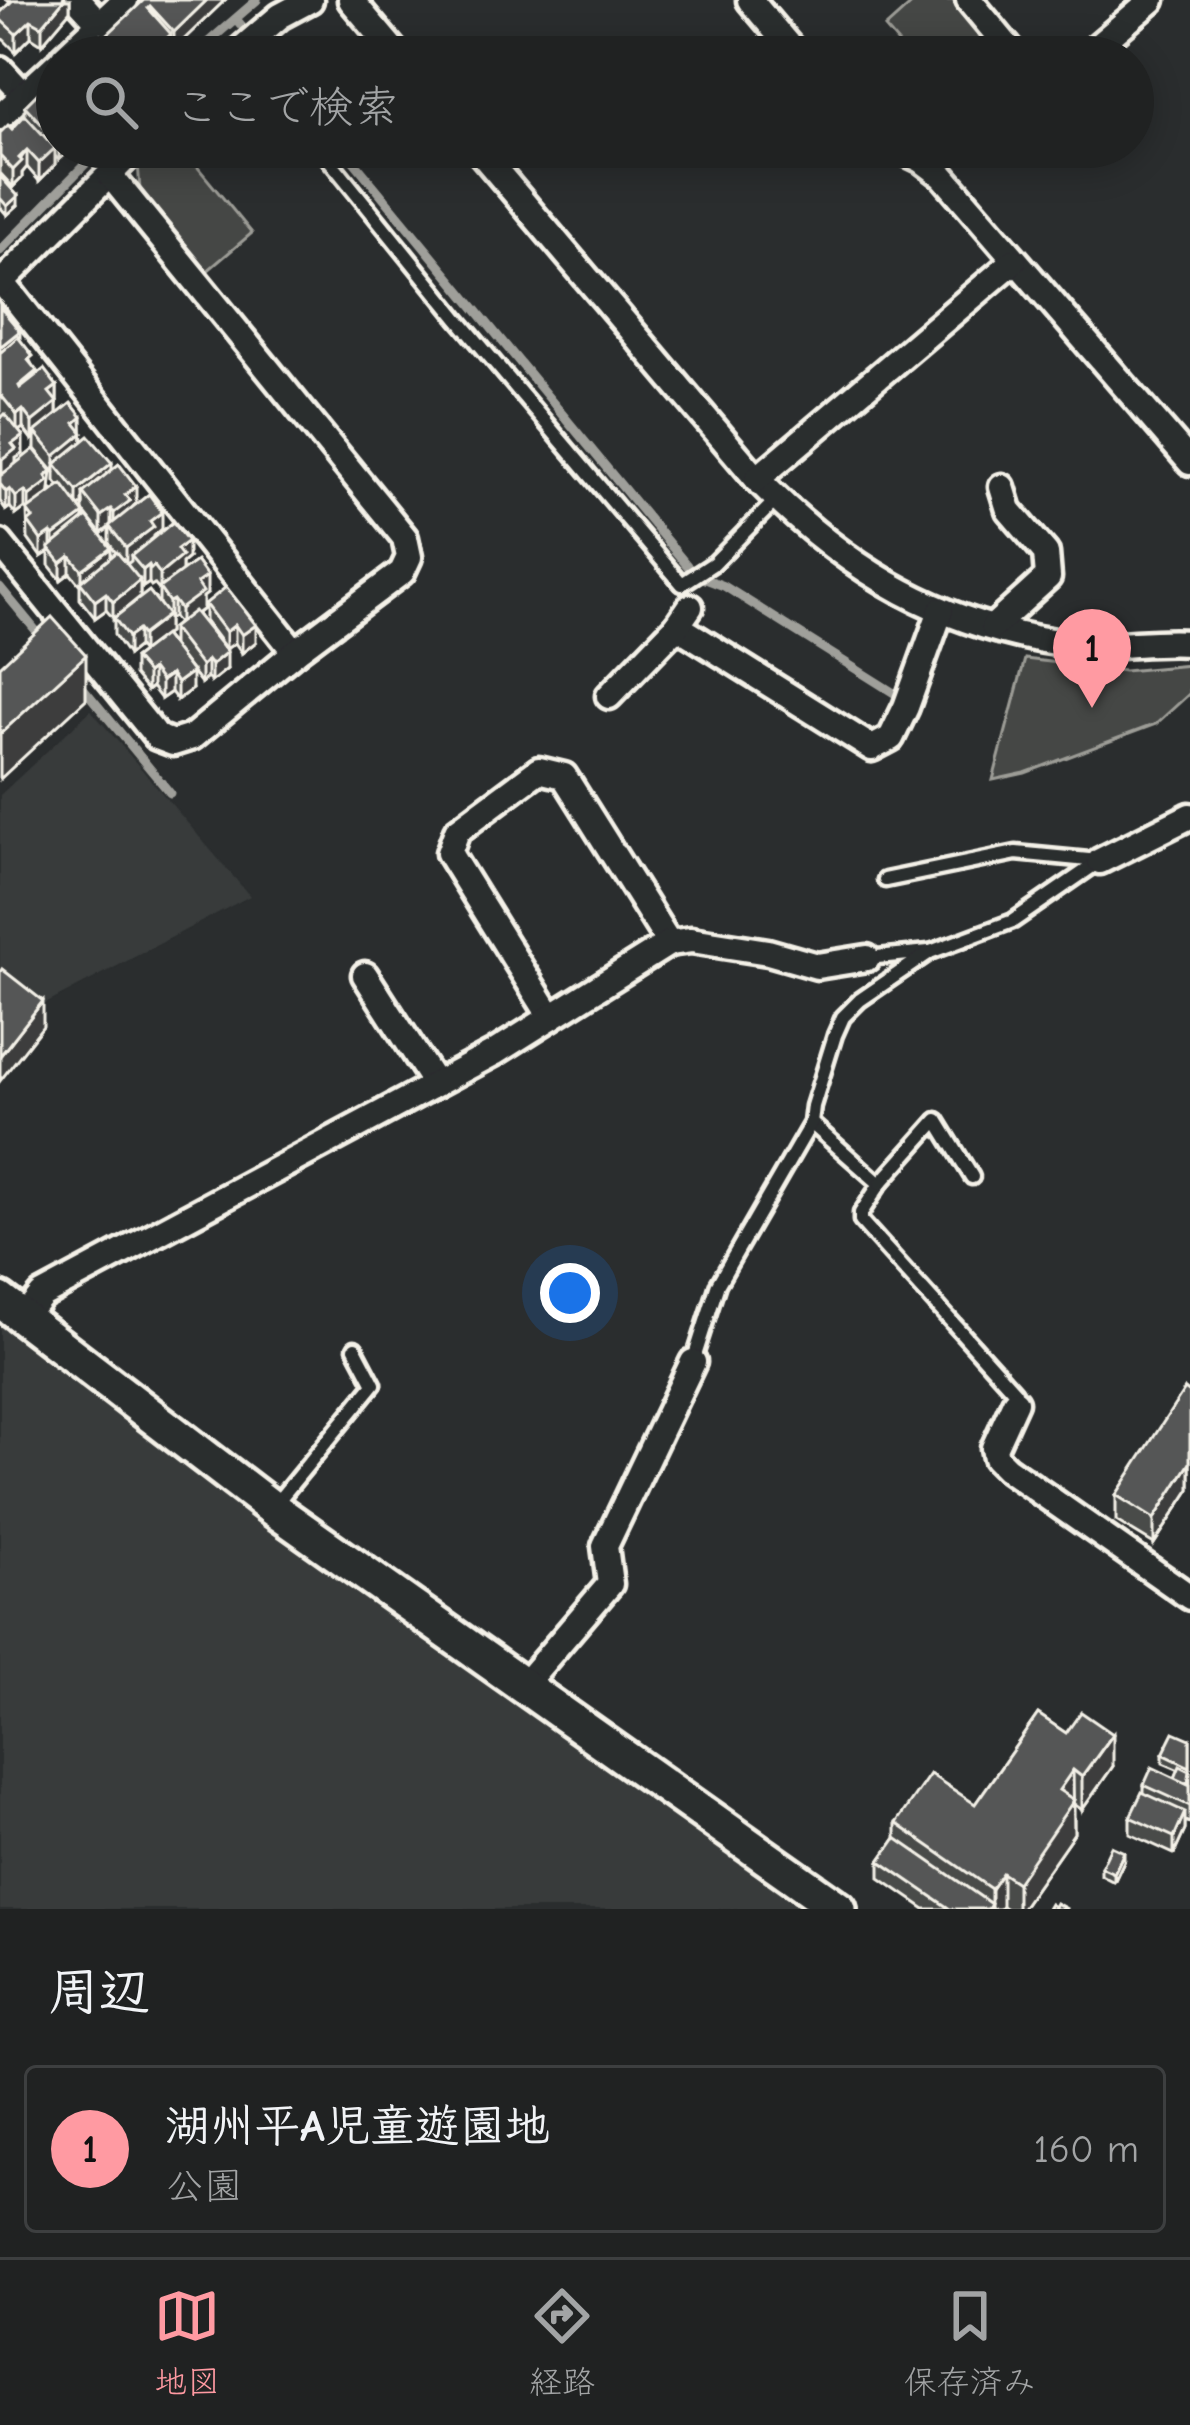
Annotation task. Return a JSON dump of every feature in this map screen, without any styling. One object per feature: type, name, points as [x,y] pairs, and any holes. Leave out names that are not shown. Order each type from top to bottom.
[{"type":"street","points":[[78,0],[100,24]]},
{"type":"street","points":[[87,36],[125,0]]},
{"type":"street","points":[[258,36],[280,16],[310,0]]},
{"type":"street","points":[[351,0],[381,36]]},
{"type":"street","points":[[750,0],[780,36]]},
{"type":"street","points":[[969,0],[999,36]]},
{"type":"street","points":[[1109,36],[1151,0]]},
{"type":"street","points":[[0,69],[24,94]]},
{"type":"street","points":[[0,117],[36,83]]},
{"type":"street","points":[[117,168],[1,283],[295,652]]},
{"type":"street","points":[[494,168],[757,479],[809,529],[884,583],[940,610],[1027,636],[1108,647],[1190,643]]},
{"type":"street","points":[[932,168],[1190,463]]},
{"type":"street","points":[[0,543],[157,737],[173,743],[192,737],[402,572],[409,557],[405,538],[110,175]]},
{"type":"street","points":[[757,479],[1014,261]]},
{"type":"street","points":[[993,627],[1048,577],[1046,553],[1009,510],[1002,487]]},
{"type":"street","points":[[609,696],[683,617],[872,748],[891,738],[940,610]]},
{"type":"street","points":[[551,1017],[449,853],[457,831],[539,770],[564,776],[669,944]]},
{"type":"street","points":[[1100,861],[1190,816]]},
{"type":"street","points":[[839,1909],[272,1508],[12,1309],[494,1053],[669,944],[691,940],[818,966],[867,958]]},
{"type":"street","points":[[365,975],[435,1084]]},
{"type":"street","points":[[522,1687],[610,1584],[604,1546],[693,1362]]},
{"type":"street","points":[[1015,1402],[994,1448],[997,1458],[1190,1597]]},
{"type":"lane","points":[[336,168],[682,584],[713,563],[777,499]]},
{"type":"lane","points":[[885,880],[1016,853],[1100,861]]},
{"type":"lane","points":[[693,1362],[718,1284],[811,1124],[843,1017],[930,952],[1013,921],[1100,861]]},
{"type":"lane","points":[[867,958],[930,952]]},
{"type":"lane","points":[[972,1178],[937,1120],[880,1184],[861,1221],[1015,1392],[1015,1402]]},
{"type":"lane","points":[[811,1124],[880,1184]]},
{"type":"lane","points":[[272,1508],[374,1384],[355,1348]]},
{"type":"shaded area","points":[[916,0],[957,0],[985,36],[892,36],[885,28]]},
{"type":"shaded area","points":[[138,168],[198,168],[252,233],[206,272],[140,191]]},
{"type":"shaded area","points":[[1025,659],[1124,671],[1190,665],[1190,693],[1156,724],[1025,773],[993,780]]},
{"type":"shaded area","points":[[91,710],[250,896],[34,1010],[0,985],[0,795]]},
{"type":"shaded area","points":[[0,1319],[269,1526],[817,1909],[0,1909]]},
{"type":"building","points":[[13,0],[64,0],[42,26],[31,20],[16,34],[0,19]]},
{"type":"building","points":[[144,0],[207,0],[174,32],[150,6],[169,36],[106,36]]},
{"type":"building","points":[[36,95],[36,118],[25,106]]},
{"type":"building","points":[[25,115],[36,127],[36,160],[27,150],[13,170],[0,156],[0,133],[8,125],[12,129]]},
{"type":"building","points":[[0,176],[18,196],[7,206],[0,198]]},
{"type":"building","points":[[0,307],[20,331],[0,347]]},
{"type":"building","points":[[18,337],[33,356],[28,360],[37,371],[20,388],[44,369],[57,386],[49,392],[57,402],[32,422],[23,410],[17,415],[0,394],[0,353]]},
{"type":"building","points":[[71,403],[82,417],[75,423],[83,433],[55,456],[35,432]]},
{"type":"building","points":[[5,414],[23,436],[2,460],[0,419]]},
{"type":"building","points":[[89,436],[112,463],[77,491],[55,464]]},
{"type":"building","points":[[34,449],[52,471],[46,476],[49,481],[29,496],[25,491],[16,497],[10,489],[6,492],[0,476]]},
{"type":"building","points":[[119,464],[136,486],[125,495],[130,501],[101,516],[83,493]]},
{"type":"building","points":[[62,484],[84,514],[41,540],[28,522],[33,518],[27,510]]},
{"type":"building","points":[[149,494],[162,512],[150,521],[154,527],[126,548],[109,526]]},
{"type":"building","points":[[87,517],[111,548],[82,570],[70,556],[61,563],[49,548]]},
{"type":"building","points":[[173,522],[188,541],[177,549],[182,556],[160,574],[154,566],[143,570],[131,556]]},
{"type":"building","points":[[117,552],[140,580],[113,602],[106,593],[95,601],[80,582]]},
{"type":"building","points":[[196,561],[207,576],[197,583],[203,592],[180,609],[159,588]]},
{"type":"building","points":[[226,587],[256,625],[242,635],[235,625],[226,632],[205,604]]},
{"type":"building","points":[[149,591],[168,615],[142,635],[138,630],[128,637],[114,618]]},
{"type":"building","points":[[194,611],[227,652],[211,665],[207,660],[201,666],[172,628]]},
{"type":"building","points":[[52,617],[86,655],[0,734],[0,666]]},
{"type":"building","points":[[164,635],[192,672],[177,683],[171,674],[161,681],[152,669],[147,673],[134,658]]},
{"type":"building","points":[[2,969],[43,1001],[0,1056],[0,972]]},
{"type":"building","points":[[1185,1389],[1190,1393],[1190,1463],[1154,1519],[1116,1495]]},
{"type":"building","points":[[1081,1712],[1113,1734],[1082,1777],[1073,1770],[1059,1790],[1074,1800],[1017,1883],[1002,1873],[991,1889],[896,1823],[930,1774],[975,1804],[1038,1714],[1066,1733]]},
{"type":"building","points":[[1174,1732],[1190,1739],[1190,1767],[1163,1754]]},
{"type":"building","points":[[1180,1766],[1190,1771],[1188,1784],[1175,1778]]},
{"type":"building","points":[[1152,1767],[1190,1785],[1190,1806],[1144,1785]]},
{"type":"building","points":[[1142,1792],[1185,1812],[1174,1837],[1130,1817]]},
{"type":"building","points":[[896,1838],[991,1904],[988,1909],[950,1909],[880,1861]]},
{"type":"building","points":[[1111,1846],[1124,1852],[1114,1873],[1101,1867]]},
{"type":"waterway","points":[[215,36],[257,0]]},
{"type":"waterway","points":[[236,19],[250,36]]},
{"type":"waterway","points":[[0,251],[81,168]]},
{"type":"waterway","points":[[359,168],[695,575],[724,586],[894,693]]},
{"type":"waterway","points":[[0,587],[42,638]]},
{"type":"waterway","points":[[80,684],[170,793]]},
{"type":"place","name":"湖州平A児童遊園地","points":[[1092,708]]}]
